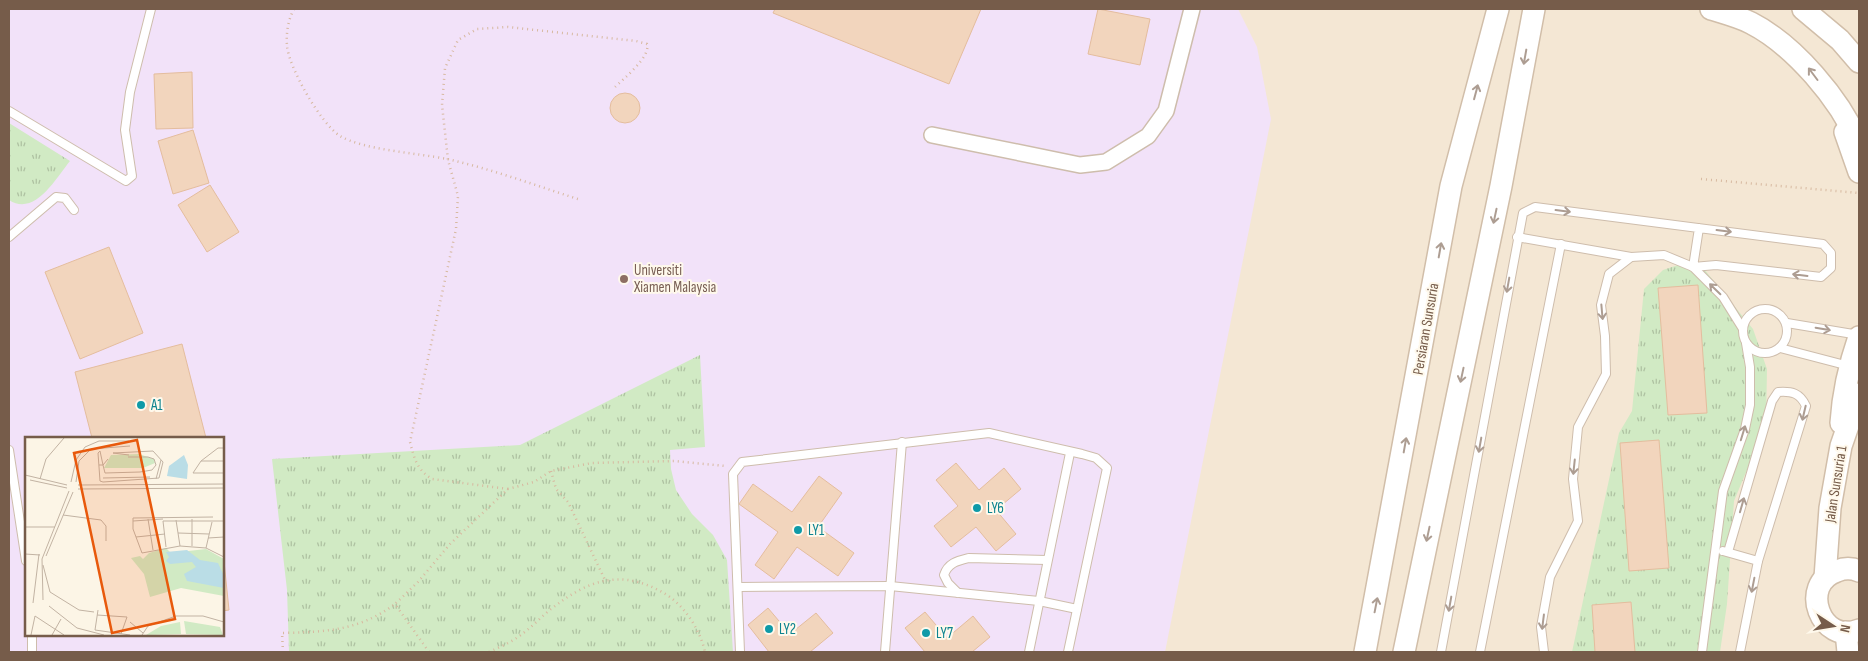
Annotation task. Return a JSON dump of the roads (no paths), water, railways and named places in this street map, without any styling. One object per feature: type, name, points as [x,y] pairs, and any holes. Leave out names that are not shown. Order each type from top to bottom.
[{"type":"street","points":[[932,135],[1080,165],[1106,162],[1148,136],[1166,111],[1192,9]]},
{"type":"street","name":"Persiaran Sunsuria","points":[[1366,652],[1451,186],[1498,9]]},
{"type":"street","points":[[1404,652],[1501,186],[1534,9]]},
{"type":"street","points":[[1711,9],[1750,22],[1780,41],[1810,69],[1859,144]]},
{"type":"street","points":[[1803,9],[1840,40],[1859,62]]},
{"type":"street","points":[[1834,103],[1859,172]]},
{"type":"street","points":[[1840,446],[1842,399],[1849,366],[1859,336]]},
{"type":"street","name":"Jalan Sunsuria 1","points":[[1851,638],[1829,626],[1818,612],[1816,594],[1825,578],[1830,508],[1840,446],[1859,394]]},
{"type":"street","points":[[1825,578],[1845,568],[1859,571]]},
{"type":"lane","points":[[9,111],[126,181],[132,176],[125,130],[130,92],[151,9]]},
{"type":"lane","points":[[9,237],[56,197],[65,198],[74,210]]},
{"type":"lane","points":[[1441,652],[1516,237],[1522,213],[1535,207],[1823,244],[1831,253],[1831,268],[1822,277],[1716,264],[1693,267]]},
{"type":"lane","points":[[1693,267],[1699,228]]},
{"type":"lane","points":[[1516,237],[1631,256],[1664,255],[1693,267],[1723,297],[1743,329],[1750,367],[1750,405],[1745,429],[1723,491],[1702,652]]},
{"type":"lane","points":[[1480,652],[1561,244]]},
{"type":"lane","points":[[1544,652],[1541,627],[1550,577],[1578,521],[1573,479],[1578,427],[1606,374],[1605,336],[1601,305],[1609,274],[1631,256]]},
{"type":"lane","points":[[1743,329],[1749,315],[1763,308],[1777,312],[1787,323],[1859,336]]},
{"type":"lane","points":[[1746,343],[1752,349],[1766,354],[1780,348],[1787,337],[1787,323]]},
{"type":"lane","points":[[1780,348],[1849,366]]},
{"type":"lane","points":[[1728,552],[1772,401],[1778,392],[1791,391],[1802,397],[1806,406],[1758,561],[1740,652]]},
{"type":"lane","points":[[740,652],[739,587],[733,474],[742,462],[989,433],[1020,438],[1070,453],[1096,458],[1107,468],[1068,652]]},
{"type":"lane","points":[[884,652],[902,442]]},
{"type":"lane","points":[[9,450],[25,554]]},
{"type":"lane","points":[[1028,652],[1070,453]]},
{"type":"lane","points":[[1716,550],[1758,561]]},
{"type":"lane","points":[[958,593],[948,583],[944,575],[946,569],[960,560],[969,558],[1048,560]]},
{"type":"lane","points":[[739,587],[890,586],[1039,601],[1077,609]]},
{"type":"lane","points":[[32,636],[32,652]]},
{"type":"place","name":"Universiti Xiamen Malaysia","points":[[624,279]]},
{"type":"place","name":"A1","points":[[141,405]]},
{"type":"place","name":"LY6","points":[[977,508]]},
{"type":"place","name":"LY1","points":[[798,530]]},
{"type":"place","name":"LY2","points":[[769,629]]},
{"type":"place","name":"LY7","points":[[926,633]]}]
